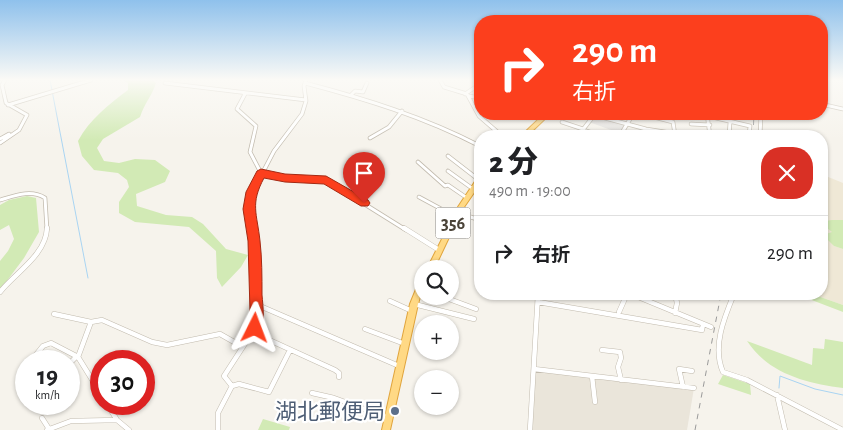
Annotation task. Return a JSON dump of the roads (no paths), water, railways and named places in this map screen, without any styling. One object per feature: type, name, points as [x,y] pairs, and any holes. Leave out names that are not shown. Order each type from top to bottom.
[{"type":"highway","points":[[529,130],[539,120]]},
{"type":"highway","name":"356","points":[[435,260],[457,215],[473,189]]},
{"type":"highway","points":[[386,430],[414,305]]},
{"type":"street","points":[[0,143],[19,130],[27,115],[21,110],[8,105],[5,100]]},
{"type":"street","points":[[8,105],[24,100]]},
{"type":"street","points":[[241,100],[237,109],[256,126],[250,152],[261,173]]},
{"type":"street","points":[[232,386],[224,376],[252,332],[256,322],[254,241],[249,209],[251,192],[280,142],[302,114],[306,100]]},
{"type":"street","points":[[367,100],[436,124],[474,143]]},
{"type":"street","points":[[828,106],[843,108]]},
{"type":"street","points":[[370,138],[390,127],[402,111]]},
{"type":"street","points":[[484,120],[495,130]]},
{"type":"street","points":[[562,122],[583,130],[589,120]]},
{"type":"street","points":[[614,120],[653,130]]},
{"type":"street","points":[[624,130],[630,120]]},
{"type":"street","points":[[665,120],[673,122],[674,130]]},
{"type":"street","points":[[710,120],[710,130]]},
{"type":"street","points":[[723,120],[750,126],[750,130]]},
{"type":"street","points":[[729,130],[730,122]]},
{"type":"street","points":[[691,124],[710,125]]},
{"type":"street","points":[[0,139],[19,130]]},
{"type":"street","points":[[448,156],[474,176]]},
{"type":"street","points":[[418,162],[445,186],[448,185],[467,198]]},
{"type":"street","points":[[448,172],[473,189]]},
{"type":"street","points":[[261,173],[285,178],[326,180],[440,250]]},
{"type":"street","points":[[0,200],[32,193],[44,196],[46,236],[44,244],[38,252],[8,280],[0,292]]},
{"type":"street","points":[[420,197],[457,215],[474,219]]},
{"type":"street","points":[[619,312],[624,300]]},
{"type":"street","points":[[645,300],[711,327]]},
{"type":"street","points":[[675,313],[676,300]]},
{"type":"street","points":[[731,300],[723,319],[719,366],[723,372],[747,380],[843,430]]},
{"type":"street","points":[[390,301],[413,308],[474,319]]},
{"type":"street","points":[[530,430],[530,396],[534,369],[538,302],[702,330],[703,324]]},
{"type":"street","points":[[459,303],[476,309]]},
{"type":"street","points":[[256,307],[260,306],[313,327],[346,345],[400,366]]},
{"type":"street","points":[[54,314],[91,322],[102,320],[152,342],[166,344],[220,334],[243,347]]},
{"type":"street","points":[[79,350],[91,322]]},
{"type":"street","points":[[365,329],[405,344]]},
{"type":"street","points":[[252,332],[335,370],[339,373],[339,377]]},
{"type":"street","points":[[40,350],[43,346],[51,343],[64,350]]},
{"type":"street","points":[[218,430],[218,413],[232,386],[239,384],[269,392],[290,350]]},
{"type":"street","points":[[602,350],[620,352],[621,358],[618,367],[621,380]]},
{"type":"street","points":[[80,362],[90,377]]},
{"type":"street","points":[[534,369],[694,388]]},
{"type":"street","points":[[683,387],[679,369],[692,371]]},
{"type":"street","points":[[592,376],[596,402]]},
{"type":"street","points":[[312,393],[334,398],[389,418]]},
{"type":"street","points":[[777,395],[785,430]]},
{"type":"street","points":[[114,415],[129,430]]},
{"type":"street","points":[[42,418],[48,430],[71,421],[117,420]]},
{"type":"waterway","points":[[54,100],[88,278]]},
{"type":"waterway","points":[[779,388],[780,376],[815,389],[843,395]]},
{"type":"railway","points":[[753,130],[754,120]]},
{"type":"railway","points":[[695,430],[720,300]]},
{"type":"place","name":"湖北郵便局","points":[[395,411]]}]
